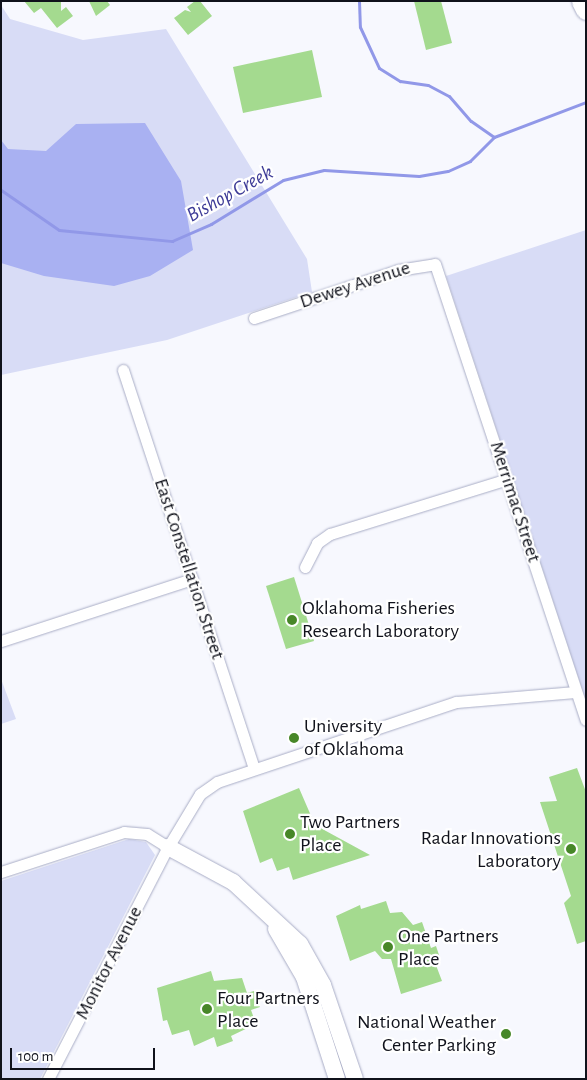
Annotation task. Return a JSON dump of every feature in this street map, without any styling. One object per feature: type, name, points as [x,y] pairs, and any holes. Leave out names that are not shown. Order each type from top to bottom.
[{"type":"highway","points":[[582,1],[586,8]]},
{"type":"street","name":"Dewey Avenue","points":[[254,318],[427,262],[436,264],[444,284]]},
{"type":"street","name":"Merrimac Street","points":[[444,284],[586,720]]},
{"type":"street","name":"East Constellation Street","points":[[123,370],[254,768]]},
{"type":"street","points":[[305,567],[317,543],[330,534],[508,479]]},
{"type":"street","points":[[1,641],[192,580]]},
{"type":"street","name":"Monitor Avenue","points":[[48,1079],[168,847],[208,787],[254,768],[456,702],[576,692]]},
{"type":"street","points":[[1,872],[124,832],[147,834],[233,882],[287,928],[317,969],[355,1079]]},
{"type":"street","points":[[268,913],[304,977],[337,1079]]},
{"type":"shaded area","points":[[1,5],[10,19],[83,40],[166,29],[307,259],[312,292],[167,340],[1,375]]},
{"type":"shaded area","points":[[145,123],[181,181],[193,250],[150,276],[114,286],[44,276],[1,263],[1,140],[8,149],[46,151],[76,124]]},
{"type":"shaded area","points":[[586,230],[586,701],[446,276]]},
{"type":"shaded area","points":[[1,679],[16,719],[1,724]]},
{"type":"shaded area","points":[[129,839],[146,842],[155,855],[40,1079],[1,1079],[1,881]]},
{"type":"building","points":[[24,1],[61,1],[61,11],[66,7],[73,16],[57,28],[41,8],[34,13]]},
{"type":"building","points":[[89,1],[107,1],[110,5],[96,16]]},
{"type":"building","points":[[195,1],[200,1],[212,16],[188,35],[174,18],[185,10],[191,12],[187,7]]},
{"type":"building","points":[[414,1],[441,1],[452,43],[426,50]]},
{"type":"building","points":[[312,50],[322,97],[243,113],[233,67]]},
{"type":"building","name":"Oklahoma Fisheries Research Laboratory","points":[[294,577],[314,641],[286,649],[266,586]]},
{"type":"building","name":"Radar Innovations Laboratory","points":[[577,768],[586,792],[586,941],[577,944],[564,903],[571,896],[540,802],[557,801],[549,777]]},
{"type":"building","name":"Two Partners Place","points":[[299,788],[315,825],[370,855],[293,880],[289,867],[277,871],[272,858],[260,863],[243,811]]},
{"type":"building","name":"One Partners Place","points":[[386,901],[390,913],[402,912],[413,925],[422,922],[431,948],[436,946],[440,958],[434,960],[442,981],[401,994],[391,959],[382,959],[375,951],[350,961],[336,916],[360,905],[361,909]]},
{"type":"building","name":"Four Partners Place","points":[[211,971],[214,981],[242,978],[247,993],[254,991],[260,1007],[251,1010],[256,1024],[231,1036],[233,1041],[217,1047],[214,1037],[194,1046],[189,1030],[172,1035],[167,1020],[163,1021],[157,988]]},
{"type":"waterway","points":[[359,1],[360,27],[379,68],[400,81],[428,85],[449,96],[471,121],[494,137]]},
{"type":"waterway","name":"Bishop Creek","points":[[494,137],[586,102]]},
{"type":"waterway","name":"Bishop Creek","points":[[1,190],[59,230],[172,241],[211,224],[283,180],[324,170],[419,176],[448,171],[470,161],[494,137]]},
{"type":"place","name":"Oklahoma Fisheries Research Laboratory","points":[[292,620]]},
{"type":"place","name":"University of Oklahoma","points":[[294,738]]},
{"type":"place","name":"Two Partners Place","points":[[290,834]]},
{"type":"place","name":"Radar Innovations Laboratory","points":[[571,849]]},
{"type":"place","name":"One Partners Place","points":[[388,947]]},
{"type":"place","name":"Four Partners Place","points":[[207,1009]]},
{"type":"place","name":"National Weather Center Parking","points":[[506,1034]]}]
